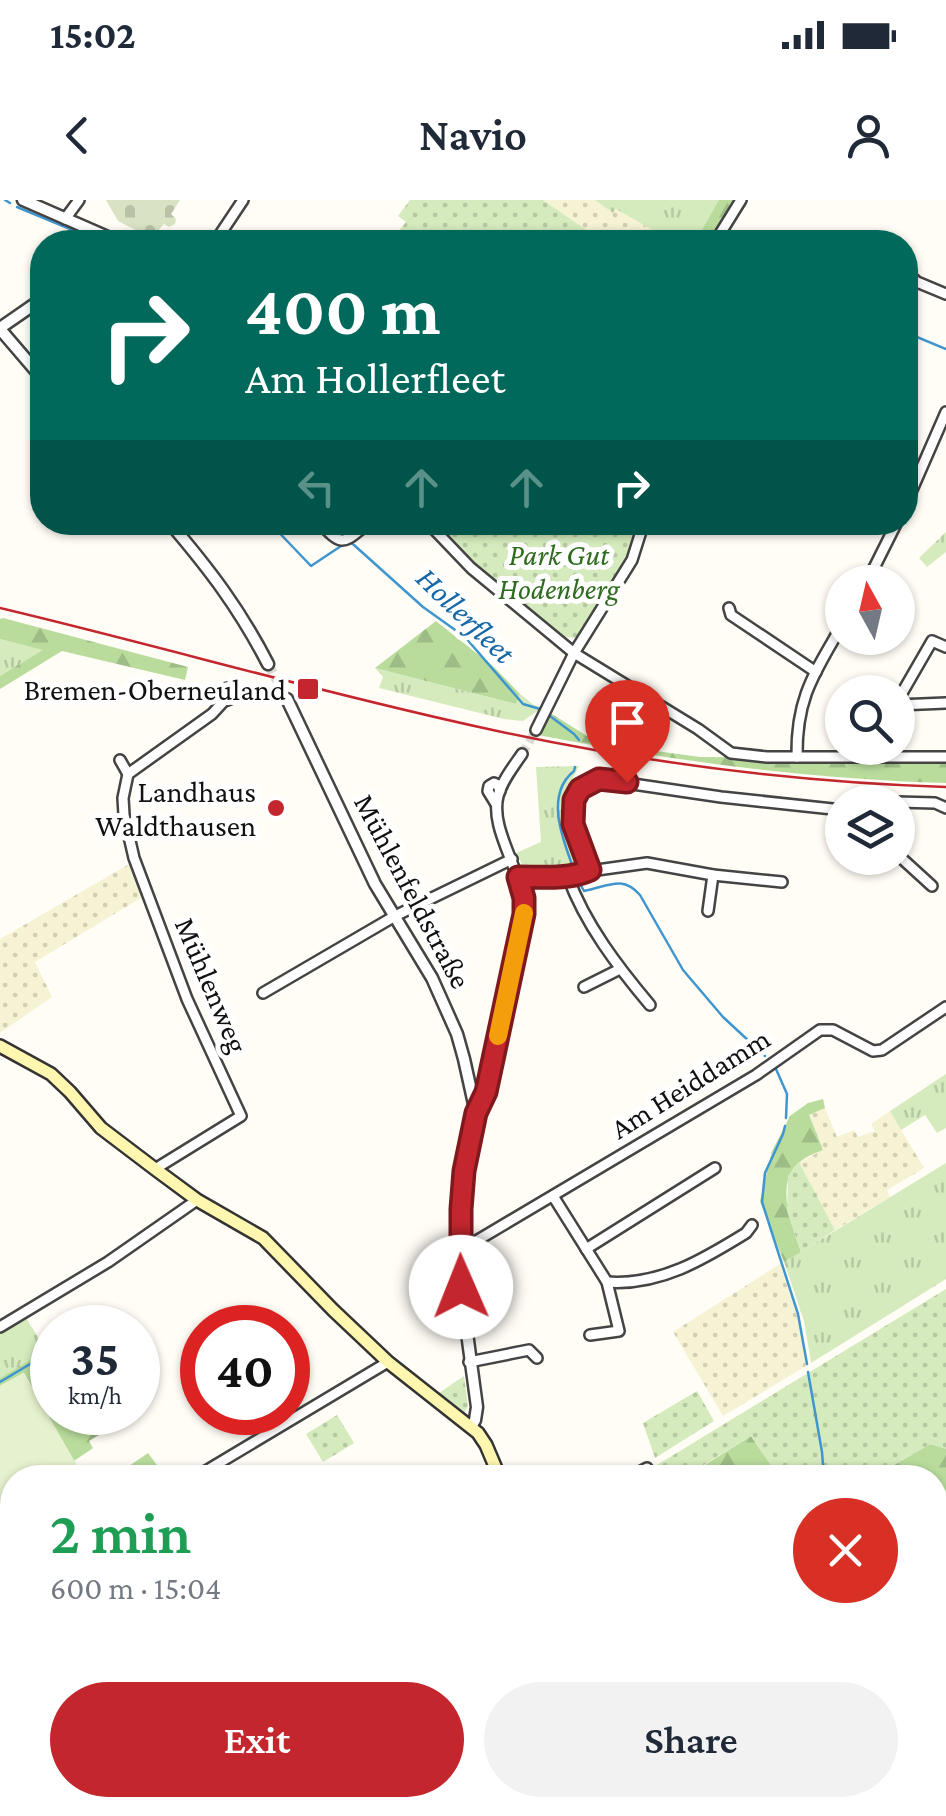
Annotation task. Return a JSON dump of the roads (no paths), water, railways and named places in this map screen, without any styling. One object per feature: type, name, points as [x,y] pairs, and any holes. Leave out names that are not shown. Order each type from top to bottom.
[{"type":"main road","points":[[0,1046],[50,1074],[102,1128],[197,1200],[263,1238],[388,1362],[482,1437],[494,1465]]},
{"type":"street","points":[[23,200],[90,230]]},
{"type":"street","points":[[65,219],[78,200]]},
{"type":"street","points":[[223,230],[242,200]]},
{"type":"street","points":[[722,230],[741,200]]},
{"type":"street","points":[[918,282],[946,294]]},
{"type":"street","points":[[30,307],[0,328],[30,364]]},
{"type":"street","points":[[918,477],[946,412]]},
{"type":"street","points":[[933,444],[946,450]]},
{"type":"street","points":[[180,535],[241,614],[268,664]]},
{"type":"street","points":[[330,535],[339,541],[353,535]]},
{"type":"street","points":[[440,535],[472,568],[574,653],[731,753],[767,758],[946,756]]},
{"type":"street","points":[[536,730],[574,653],[632,560],[640,535]]},
{"type":"street","points":[[875,565],[891,535]]},
{"type":"street","points":[[729,608],[731,615],[816,672]]},
{"type":"street","points":[[946,646],[932,641],[898,704],[946,703]]},
{"type":"street","points":[[797,757],[802,702],[825,655]]},
{"type":"street","name":"Mühlenfeldstraße","points":[[287,699],[374,884],[432,978],[458,1034],[476,1113]]},
{"type":"street","points":[[120,760],[128,774],[212,714],[224,700]]},
{"type":"street","points":[[471,1427],[476,1407],[462,1296],[461,1209],[476,1113],[486,1092],[517,951],[524,898],[496,814],[500,791],[522,754]]},
{"type":"street","name":"Mühlenweg","points":[[128,774],[124,815],[134,858],[187,999],[241,1116],[155,1169]]},
{"type":"street","points":[[590,870],[572,812],[580,789],[599,779],[721,798],[825,808]]},
{"type":"street","points":[[915,802],[935,802],[946,808]]},
{"type":"street","points":[[263,994],[395,916],[512,860]]},
{"type":"street","points":[[518,877],[579,876],[590,870],[647,862],[712,875],[782,882]]},
{"type":"street","points":[[915,870],[932,886]]},
{"type":"street","points":[[708,911],[712,875]]},
{"type":"street","points":[[568,876],[620,969],[650,1005]]},
{"type":"street","points":[[584,987],[620,969]]},
{"type":"street","name":"Am Heiddamm","points":[[461,1250],[756,1075],[820,1030],[834,1030],[873,1051],[882,1050],[946,1007]]},
{"type":"street","points":[[586,1249],[715,1168]]},
{"type":"street","points":[[553,1196],[608,1282],[619,1332],[590,1334]]},
{"type":"street","points":[[0,1326],[108,1262],[197,1200]]},
{"type":"street","points":[[608,1282],[673,1273],[707,1257],[746,1233],[752,1225]]},
{"type":"street","points":[[470,1362],[529,1350],[537,1358]]},
{"type":"street","points":[[216,1465],[388,1362]]},
{"type":"waterway","name":"Hollerfleet","points":[[5,200],[10,203]]},
{"type":"waterway","name":"Hollerfleet","points":[[17,207],[73,230]]},
{"type":"waterway","points":[[918,337],[946,349]]},
{"type":"waterway","name":"Hollerfleet","points":[[281,535],[311,566],[344,544],[354,545],[423,607],[465,637],[523,704],[540,709]]},
{"type":"waterway","name":"Hollerfleet","points":[[550,716],[579,740]]},
{"type":"waterway","name":"Hollerfleet","points":[[574,870],[561,832],[558,805],[560,792],[575,767]]},
{"type":"waterway","name":"Hollerfleet","points":[[579,882],[584,891],[620,883],[640,895],[683,970],[723,1017],[765,1056]]},
{"type":"waterway","name":"Hollerfleet","points":[[776,1069],[787,1094],[786,1118]]},
{"type":"waterway","name":"Hollerfleet","points":[[785,1126],[765,1173],[762,1202],[798,1314],[807,1364]]},
{"type":"waterway","points":[[0,1382],[30,1364]]},
{"type":"waterway","name":"Hollerfleet","points":[[808,1372],[823,1465]]},
{"type":"tunnel","points":[[268,664],[287,699]]},
{"type":"tunnel","points":[[522,754],[536,730]]},
{"type":"railway","points":[[0,608],[359,699],[537,739],[653,760],[770,775],[946,787]]},
{"type":"place","name":"Bremen-Oberneuland","points":[[308,689]]},
{"type":"place","name":"Landhaus Waldthausen","points":[[276,808]]},
{"type":"park label","name":"Park Gut Hodenberg","points":[[559,571]]}]
